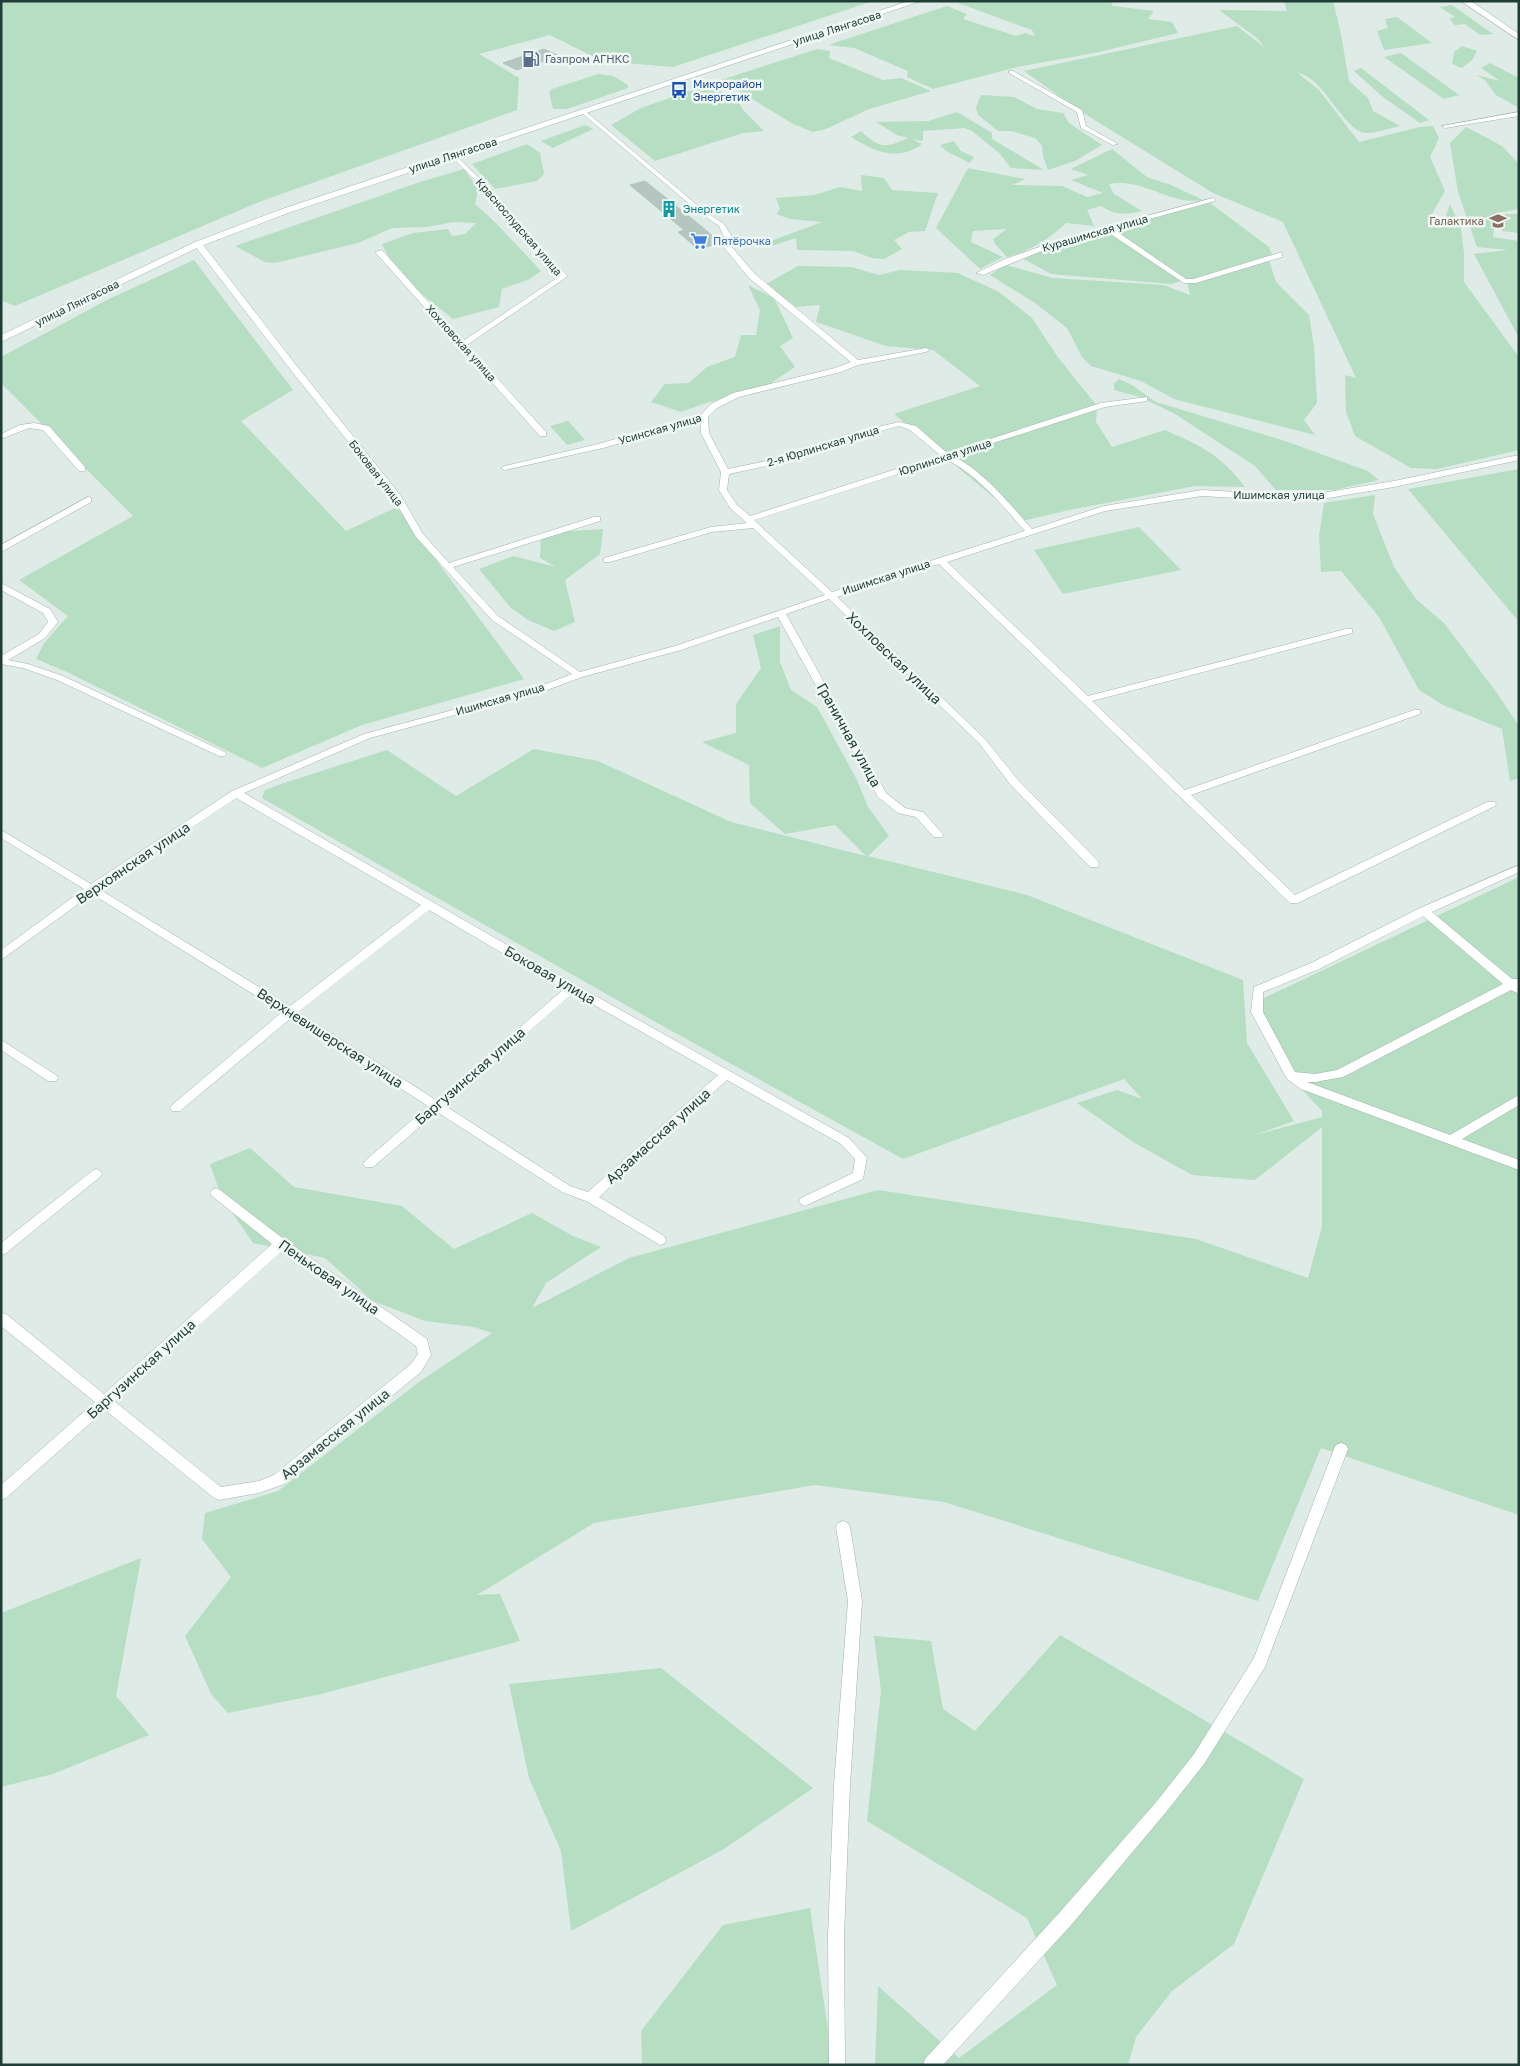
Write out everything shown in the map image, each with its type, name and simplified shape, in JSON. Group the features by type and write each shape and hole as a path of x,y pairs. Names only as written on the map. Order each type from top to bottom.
{"main road":[{"name":"улица Лянгасова","path":"1,340 198,244 285,211 917,1"},
{"path":"1465,1 1519,38"}],"street":[{"path":"1011,72 1080,111 1082,127 1115,144"},
{"path":"584,112 701,211 722,225 728,237 726,245 752,276 856,363"},
{"path":"1445,126 1519,114"},
{"name":"Краснослудская улица","path":"453,155 481,183 519,230 564,276 464,344"},
{"name":"Курашимская улица","path":"980,273 1013,258 1107,228 1213,200"},
{"path":"1107,228 1179,278 1188,281 1279,256"},
{"name":"Боковая улица","path":"198,244 298,374 398,498 419,534 495,618 529,639 579,675"},
{"name":"Хохловская улица","path":"379,252 464,344 543,434"},
{"name":"Усинская улица","path":"505,468 600,446 704,418 714,406 736,395 838,370 856,363 926,350"},
{"name":"Юрлинская улица","path":"607,560 711,530 750,522 1104,405 1144,399"},
{"name":"Хохловская улица","path":"704,418 705,433 725,472 723,490 734,507 781,548 982,741 1014,782 1094,864"},
{"path":"1,438 17,429 35,424 46,428 82,469"},
{"name":"2-я Юрлинская улица","path":"725,472 782,460 851,436 899,424 913,428 946,457"},
{"path":"946,457 958,462 996,494 1029,531"},
{"name":"Ишимская улица","path":"269,778 367,736 544,688 579,675 678,648 940,560 1104,509 1202,493 1322,496 1394,484 1519,457"},
{"path":"1,548 88,500"},
{"path":"448,566 597,518"},
{"path":"940,560 1294,900 1491,804"},
{"path":"1,586 48,611 53,622 42,636 1,660"},
{"name":"Граничная улица","path":"781,614 882,795 902,811 919,814 938,835"},
{"path":"1085,700 1349,631"},
{"path":"1,660 26,666 60,678 222,754"},
{"path":"1184,794 1417,712"},
{"name":"Верхоянская улица","path":"1,956 93,888 236,793 269,778"},
{"name":"Боковая улица","path":"236,793 572,988 845,1141 861,1158 859,1176 805,1201"},
{"name":"Верхневишерская улица","path":"1,833 93,888 290,1012 566,1189 590,1198 660,1240"},
{"path":"1519,868 1424,911 1315,966 1258,990 1257,1012 1291,1076 1305,1086 1519,1165"},
{"path":"176,1108 290,1012 429,904"},
{"path":"1291,1076 1315,1078 1339,1074 1516,985 1424,911"},
{"name":"Баргузинская улица","path":"369,1164 572,988"},
{"path":"1,1044 52,1078"},
{"name":"Арзамасская улица","path":"590,1198 726,1075"},
{"path":"1451,1140 1519,1099"},
{"path":"1,1250 96,1174"},
{"name":"Пеньковая улица","path":"216,1193 281,1244 422,1343 425,1355 416,1368"},
{"name":"Баргузинская улица","path":"1,1494 281,1244"},
{"path":"1,1318 104,1402"},
{"name":"Арзамасская улица","path":"104,1402 219,1494 259,1487 279,1480 416,1368"},
{"path":"931,2065 1066,1918 1162,1806 1199,1759 1260,1662 1341,1449"},
{"path":"837,2065 836,1936 842,1785 855,1601 843,1527"}],"green space":[{"path":"1,1 873,1 673,67 602,61 550,35 479,54 519,78 517,110 259,202 15,306 1,300"},
{"path":"962,1 1110,1 1113,6 1154,11 1148,19 1172,22 1178,33 1099,52 1017,67 933,89 907,77 908,71 854,48 828,45 947,6 967,14 963,19 1016,36 1025,33 1035,36 1032,30 958,3"},
{"path":"1284,1 1333,1 1349,81 1368,98 1373,111 1400,126 1370,133 1358,130 1350,124 1316,84 1298,73 1319,90 1359,142 1420,127 1433,126 1439,138 1430,157 1445,191 1431,216 1443,224 1450,204 1461,228 1464,253 1464,282 1519,357 1519,450 1437,469 1411,468 1355,436 1346,412 1345,375 1356,378 1283,222 1213,193 1080,111 1024,71 1237,26 1265,48 1257,38 1219,10 1287,11"},
{"path":"1452,5 1493,34 1480,35 1465,24 1455,25 1449,19 1455,17 1440,7"},
{"path":"1397,17 1432,43 1384,50 1377,31 1388,28 1385,19"},
{"path":"1462,46 1477,51 1472,60 1462,68 1452,64 1454,52"},
{"path":"817,49 830,51 829,58 883,80 901,78 931,91 869,109 826,129 813,132 793,124 721,80"},
{"path":"1401,53 1459,95 1444,99 1384,57"},
{"path":"1490,63 1519,78 1519,108 1496,95 1485,80 1476,75 1500,81 1481,68"},
{"path":"1361,68 1429,120 1420,123 1383,97 1354,71"},
{"path":"598,74 613,76 628,85 628,88 567,109 553,109 549,92 552,89"},
{"path":"710,84 740,104 743,110 764,131 743,133 655,161 611,125 641,108"},
{"path":"981,95 1014,97 1037,109 1063,113 1069,123 1102,145 1075,161 1048,170 1042,146 1035,138 1011,131 998,131 978,115 976,107"},
{"path":"957,112 992,133 992,139 1044,170 1011,168 999,153 972,131 964,128 923,131 923,141 912,139 922,144 904,153 895,154 877,151 851,137 861,131 878,144 893,144 908,138 897,135 876,122 928,121"},
{"path":"585,125 593,129 553,148 541,141"},
{"path":"1466,127 1502,146 1519,164 1519,209 1496,213 1493,237 1519,241 1519,338 1474,254 1508,250 1477,247 1458,192 1450,143"},
{"path":"954,141 961,151 974,157 970,163 946,151 940,145"},
{"path":"527,144 540,153 544,174 537,181 495,189 472,164"},
{"path":"1112,149 1147,177 1171,185 1203,200 1179,199 1134,184 1109,184 1114,194 1142,211 1120,213 1101,206 1087,210 1094,226 1066,223 1039,244 1007,257 993,239 1007,229 973,231 971,242 1003,257 980,269 936,228 968,168 1025,179 1012,185 1062,186 1087,197 1103,193 1071,180 1088,175 1071,169"},
{"path":"464,169 478,189 475,204 496,223 541,271 530,279 502,289 499,307 453,319 397,274 382,244 413,233 448,229 452,236 465,234 476,223 454,222 426,227 392,228 358,243 275,263 265,262 235,246 417,183"},
{"path":"861,175 884,178 892,190 938,193 925,231 909,232 894,240 902,249 884,259 872,258 853,251 797,250 796,238 769,247 768,242 822,222 790,219 776,214 780,209 776,198 814,195 840,187 862,191"},
{"path":"1210,203 1269,247 1272,255 1239,265 1269,260 1276,282 1309,315 1314,347 1317,403 1304,420 1315,435 1174,399 1141,381 1091,366 1082,357 1067,328 1035,303 990,275 1006,265 1053,278 1163,285 1190,295 1187,281 1189,279 1171,284 1051,274 1022,258 1111,229"},
{"path":"1505,214 1519,214 1519,233 1502,231"},
{"path":"194,260 293,390 241,421 346,531 397,507 524,679 362,725 262,768 67,672 36,659 44,643 68,616 19,580 133,516 1,383 1,357 109,299"},
{"path":"798,266 851,267 879,275 900,270 958,273 999,292 1032,318 1057,356 1097,406 1096,422 1112,447 1165,430 1209,452 1227,466 1245,487 1195,486 1022,521 894,414 980,386 933,350 886,346 816,322 820,305 796,307 766,284"},
{"path":"748,285 774,298 793,338 780,346 795,367 765,387 681,412 651,402 665,384 689,383 707,367 735,357 741,335 756,335 760,310"},
{"path":"1119,379 1132,385 1156,402 1285,441 1368,471 1379,480 1334,490 1276,490 1255,466 1175,414 1140,397 1114,390 1114,384"},
{"path":"568,421 585,440 567,445 550,426"},
{"path":"1519,469 1519,622 1408,489"},
{"path":"1375,495 1373,514 1394,567 1416,599 1444,623 1497,693 1519,726 1519,778 1510,781 1502,729 1443,705 1419,690 1379,617 1341,571 1321,572 1319,536 1324,503"},
{"path":"1139,527 1181,570 1063,594 1034,550"},
{"path":"603,529 600,554 565,580 575,622 554,631 528,620 510,607 479,569 513,556 556,567 540,558 541,533"},
{"path":"780,626 780,662 791,690 817,707 857,780 868,807 889,836 868,856 1027,895 1243,980 1247,1043 1294,1121 1252,1136 1322,1117 1322,1111 1294,1081 1259,1015 1258,1001 1519,877 1519,1515 1321,1448 1258,1601 944,1502 815,1485 594,1523 477,1595 500,1594 520,1641 321,1694 228,1713 211,1694 185,1636 231,1577 202,1539 205,1513 278,1491 419,1382 492,1333 474,1327 425,1321 373,1301 325,1258 253,1243 222,1198 210,1164 250,1148 294,1187 402,1206 454,1249 532,1213 573,1236 601,1247 546,1283 532,1308 629,1258 878,1190 1196,1239 1308,1278 1322,1227 1322,1127 1255,1180 1192,1175 1133,1142 1077,1103 1117,1090 1142,1099 1124,1079 903,1159 652,1020 262,798 265,790 387,750 456,796 534,749 598,761 731,822 866,856 835,825 785,834 750,803 749,765 702,742 736,733 736,704 761,668 753,635"},
{"path":"141,1558 116,1696 149,1735 53,1774 1,1787 1,1613"},
{"path":"1060,1635 1304,1779 1234,1944 1172,1991 1136,2037 1128,2065 875,2065 878,1986 959,2058 1057,1985 1027,1918 867,1821 881,1691 874,1636 931,1641 943,1709 975,1731"},
{"path":"661,1668 813,1788 724,1849 571,1931 561,1851 529,1778 509,1684"},
{"path":"810,1908 832,2057 831,2065 642,2065 641,2031 723,1925"}],"building":[{"name":"Газпром АГНКС","path":"544,49 559,56 517,70 503,63"},
{"name":"Энергетик","path":"645,181 721,243 698,249 678,232 684,230 630,185"}],"place":[{"name":"Газпром АГНКС","path":"531,59"},
{"name":"Микрорайон Энергетик","path":"679,90"},
{"name":"Энергетик","path":"669,209"},
{"name":"Галактика","path":"1498,221"},
{"name":"Пятёрочка","path":"699,241"}]}
